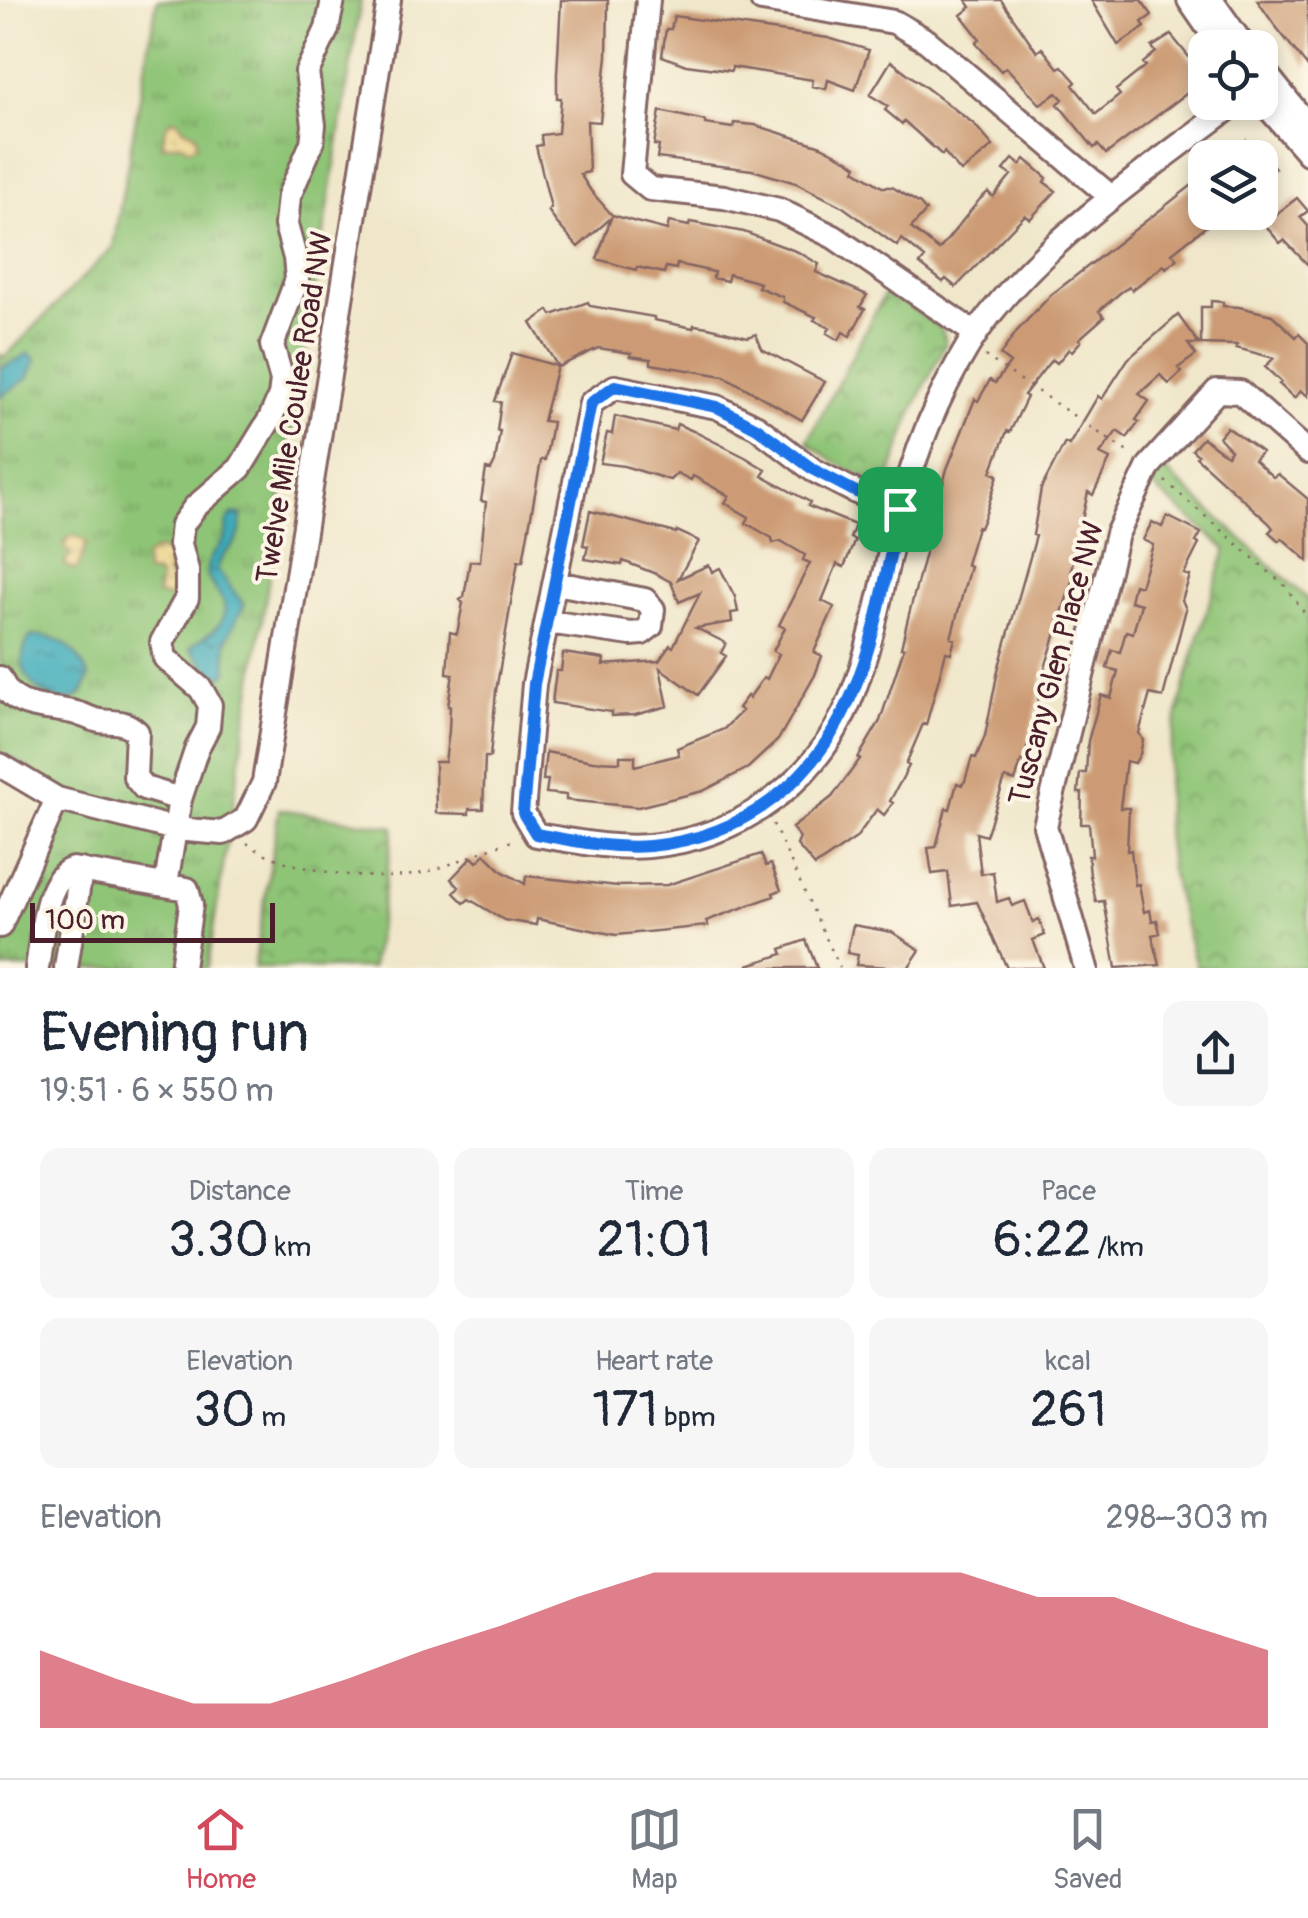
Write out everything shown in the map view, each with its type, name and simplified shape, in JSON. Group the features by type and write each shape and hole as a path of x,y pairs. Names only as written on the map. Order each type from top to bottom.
{"street":[{"path":"166,884 180,800 208,726 210,705 201,689 166,658 162,642 187,598 187,570 180,544 182,525 195,508 240,468 280,396 282,380 272,345 297,279 286,225 289,196 312,144 314,125 308,72 327,29 333,0"},
{"name":"Twelve Mile Coulee Road NW","path":"239,823 264,782 389,0"},
{"path":"648,0 632,174 650,190 724,197 779,210 834,237 972,339"},
{"path":"762,0 894,22 928,41 1111,197"},
{"path":"1189,0 1210,30"},
{"path":"1211,0 1233,30"},
{"path":"1278,97 1308,126"},
{"path":"1278,106 1308,153"},
{"path":"900,509 814,470 757,428 717,407 615,386 591,403 534,684 523,813 536,834 590,844 647,846 704,836 764,808 816,760 854,691 900,509 923,437 946,383 972,339 1018,283 1111,197 1212,120"},
{"name":"Tuscany Glen Place NW","path":"1086,968 1044,826 1118,534 1149,466 1218,392 1240,392 1308,452"},
{"path":"548,622 631,634 652,626 653,609 645,600 556,583"},
{"path":"0,678 13,697 32,708 128,724 137,732 135,777 144,788 180,800"},
{"path":"0,766 58,798 174,829 223,833 239,823"},
{"path":"0,926 58,798"},
{"path":"66,968 81,870"},
{"path":"37,968 51,892 65,872 81,870 187,889 191,897 182,968"}],"path":[{"path":"972,339 1149,466 1285,586 1308,618"},
{"path":"764,808 840,968"},
{"path":"239,823 263,856 312,869 390,877 416,874 536,834"}],"green space":[{"path":"157,0 361,0 207,968 0,968 0,954 70,793 0,752 0,355 6,356 113,247"},
{"path":"886,291 941,328 946,343 913,410 891,474 871,480 838,464 807,442"},
{"path":"1163,468 1308,599 1308,968 1197,968 1170,862 1166,791 1176,720 1226,549 1150,484"},
{"path":"279,809 394,827 372,968 254,968"}],"sand":[{"path":"171,120 178,120 183,128 196,134 197,145 188,149 180,143 162,146"},
{"path":"74,535 87,542 74,570 64,564 71,554 64,542"},
{"path":"156,550 172,556 173,564 167,573 174,587 170,598 157,595 160,579 157,574 146,573 145,558"}],"water":[{"path":"29,353 36,360 28,378 0,397 0,369"},
{"path":"241,514 239,535 217,569 244,605 226,640 227,671 222,676 212,672 190,649 217,627 224,614 223,601 209,580 207,565 225,537 226,523 232,515"},
{"path":"31,636 52,638 74,652 89,677 83,692 74,699 62,700 38,689 23,666"}],"building":[{"path":"561,0 608,0 600,122 587,121 589,172 580,174 591,191 612,215 667,230 669,222 689,226 690,222 744,232 798,252 819,264 816,272 867,295 860,307 865,309 850,336 843,332 839,340 827,333 830,328 814,320 816,317 758,287 760,283 729,274 727,281 713,278 714,272 677,264 676,269 666,267 664,273 597,259 611,218 578,247 555,221 548,210 551,208 536,146 542,145 541,135 558,133"},
{"path":"966,0 1001,0 1037,52 1042,48 1058,68 1062,66 1096,114 1120,95 1116,90 1146,66 1143,63 1156,52 1152,47 1171,35 1188,56 1188,92 1106,154 1098,145 1094,148 1058,104 1063,99 1057,93 1040,104 1006,67 1001,71 987,56 976,43 980,39 961,15 971,7"},
{"path":"1091,0 1141,0 1152,15 1142,22 1145,27 1118,45"},
{"path":"1257,0 1308,0 1308,67 1273,23"},
{"path":"674,16 828,38 869,50 855,90 828,80 826,89 812,86 813,80 732,67 731,71 686,65 662,56 666,29 671,29"},
{"path":"891,61 974,124 993,146 961,172 944,152 942,155 904,121 902,124 885,110 888,106 870,95"},
{"path":"660,111 705,124 733,128 734,123 755,125 821,146 850,161 857,166 855,170 882,187 892,187 920,204 926,211 911,228 939,250 980,199 988,192 993,197 1011,175 1004,170 1013,159 1020,165 1025,159 1056,191 1030,219 1025,215 956,287 920,264 925,258 902,239 897,246 843,207 796,183 752,170 657,158 659,146 654,145"},
{"path":"1188,188 1188,230 1201,230 1172,253 1177,259 1166,268 1164,265 1132,290 1129,287 1121,292 1099,311 1104,317 1079,339 1072,351 1069,349 1057,363 1052,359 1024,395 1027,397 1010,432 1007,431 991,472 998,475 966,564 970,566 951,638 955,639 951,653 946,652 926,725 923,724 906,764 909,766 890,801 893,803 884,815 877,809 856,838 815,866 797,845 800,838 792,828 832,797 860,759 880,721 904,648 908,618 947,469 975,399 978,401 990,380 995,383 1010,363 1000,355 1051,295"},
{"path":"1297,198 1308,211 1300,217 1308,226 1308,265 1269,230 1278,230 1278,213"},
{"path":"1211,301 1272,315 1296,337 1299,334 1308,343 1308,396 1301,391 1294,398 1279,384 1265,367 1274,358 1236,348 1237,345 1201,344 1201,307 1211,307"},
{"path":"588,302 590,306 693,328 708,327 748,337 756,334 762,349 825,382 802,420 724,376 651,364 651,359 630,356 631,353 598,348 558,367 531,323 549,310 552,315"},
{"path":"1178,315 1199,344 1188,344 1196,355 1178,368 1182,372 1169,384 1160,375 1139,394 1149,401 1136,420 1139,422 1127,438 1117,431 1100,454 1110,459 1093,495 1088,492 1071,570 1075,571 1046,665 1024,761 1015,781 1005,778 986,836 976,833 981,874 993,872 997,902 1009,898 1012,906 1025,901 1033,922 1039,919 1045,935 1033,940 1044,968 1007,968 977,902 952,906 948,872 932,874 928,848 936,847 957,783 962,785 965,781 972,757 976,758 985,736 998,670 1036,536 1033,535 1041,489 1065,443 1069,445 1098,396 1102,399 1128,359"},
{"path":"512,353 557,366 543,421 552,422 545,460 541,460 523,561 518,561 496,691 490,757 485,757 483,809 469,809 469,814 436,813 435,762 445,762 449,731 453,674 447,673 450,632 457,634 463,603 460,600 464,597 470,561 480,561 486,502 481,501 486,469 491,470 495,462 500,431 501,402 495,401"},
{"path":"615,416 675,430 677,424 693,431 766,470 762,476 810,502 808,506 855,525 850,538 855,540 844,567 837,564 822,601 834,607 814,652 822,656 778,740 748,768 703,791 638,807 566,800 566,795 546,793 546,752 593,761 620,762 620,756 635,756 635,766 679,755 677,748 724,729 742,711 738,708 747,696 764,677 767,679 779,654 773,651 785,628 779,625 810,563 803,560 805,555 781,541 773,543 772,538 746,523 749,517 725,503 729,496 693,476 691,480 677,473 670,480 600,463"},
{"path":"1227,427 1262,452 1254,460 1273,477 1278,474 1308,499 1308,561 1269,532 1273,528 1269,523 1196,457 1192,450 1203,438 1227,455 1231,450 1219,437"},
{"path":"590,511 677,531 699,541 678,579 709,565 712,572 720,568 738,612 731,613 732,622 696,628 726,643 721,653 726,656 698,695 660,668 668,706 635,715 611,716 611,712 552,703 563,653 604,659 603,665 659,661 670,645 673,647 700,593 679,602 671,582 656,574 623,561 622,565 585,559 588,546 583,545"},
{"path":"1167,516 1201,533 1184,574 1190,576 1182,600 1186,609 1163,697 1150,694 1139,733 1143,740 1140,754 1135,763 1126,761 1120,808 1129,808 1127,851 1131,850 1135,885 1139,884 1144,912 1150,910 1152,921 1157,920 1160,933 1152,935 1160,965 1116,968 1104,901 1096,902 1090,875 1089,824 1081,824 1080,773 1086,773 1088,741 1101,695 1111,698 1118,671 1107,668 1112,650 1120,652 1126,631 1133,633 1141,604 1130,601 1134,584 1140,586 1153,545 1143,540 1152,522 1162,527"},
{"path":"485,854 502,871 525,884 526,876 618,886 667,885 761,854 766,866 771,864 781,890 706,921 708,926 616,935 537,919 536,925 504,920 469,899 464,903 454,893 459,887 451,879 472,857 477,862"},
{"path":"853,925 892,932 920,950 908,968 856,965 858,955 847,953"},
{"path":"806,940 817,968 748,968 783,954 781,949"}],"route":[{"path":"615,386 717,407 757,428 814,470 900,509 854,691 816,760 786,790 730,827 690,840 647,846 590,844 536,834 523,813 534,684 591,403 615,386"}]}
